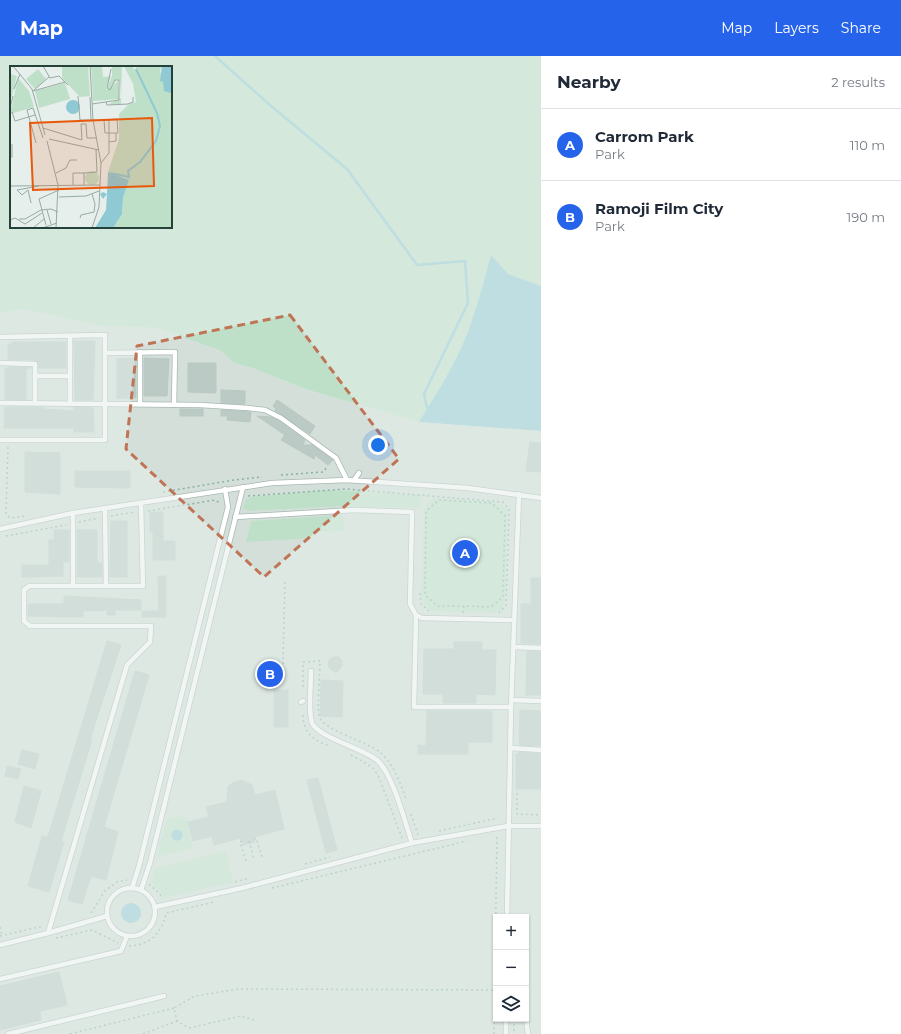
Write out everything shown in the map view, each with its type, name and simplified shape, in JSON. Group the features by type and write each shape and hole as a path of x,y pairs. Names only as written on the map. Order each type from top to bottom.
{"lane":[{"path":"0,337 105,335 106,404 105,440 0,440"},
{"path":"70,336 70,403"},
{"path":"140,352 140,404"},
{"path":"105,353 174,352 174,405"},
{"path":"0,363 35,364 35,403"},
{"path":"35,376 70,376"},
{"path":"0,403 140,404 265,410 281,418 336,458 347,480"},
{"path":"354,480 359,473"},
{"path":"0,529 73,513 272,483 354,480 518,494 541,498"},
{"path":"141,890 150,863 243,487"},
{"path":"132,888 139,866 228,507 225,489"},
{"path":"507,914 510,707 518,494"},
{"path":"48,933 127,665 150,642 152,633 151,626 30,626 24,621 24,590 29,586 143,586 141,503"},
{"path":"105,508 106,586"},
{"path":"235,517 355,510 412,512 410,604 416,615 414,707 510,707"},
{"path":"73,513 73,585"},
{"path":"416,615 422,618 513,620"},
{"path":"513,647 541,648"},
{"path":"311,671 312,723 319,732 361,750 378,762 387,773 412,843"},
{"path":"511,700 541,701"},
{"path":"510,748 541,750"},
{"path":"155,907 242,888 412,843 508,826 541,826"},
{"path":"132,888 141,890 150,897 155,907 155,915 149,929 135,936 128,936 114,929 107,916 109,903 112,897 122,890 132,888"},
{"path":"2,944 48,933 107,916"},
{"path":"0,979 121,951 128,936"},
{"path":"8,1034 164,996"},
{"path":"506,1022 506,1034"},
{"path":"526,1022 528,1034"}],"path":[{"path":"8,446 6,514 10,518 33,514"},
{"path":"278,476 323,472 327,467"},
{"path":"161,492 234,480 264,477"},
{"path":"6,536 73,523 215,500 219,501 221,505"},
{"path":"439,500 492,503 505,516 503,598 491,607 464,606 437,606 425,595 426,511 439,500"},
{"path":"283,664 285,579"},
{"path":"463,619 464,606"},
{"path":"517,793 517,814 541,815"},
{"path":"490,835 498,833 495,986"},
{"path":"255,838 262,857"},
{"path":"241,841 246,861"},
{"path":"249,841 254,859"},
{"path":"266,889 467,841"},
{"path":"87,915 94,910 105,891 110,887 131,878"},
{"path":"54,939 92,930 97,931 111,941 123,945 139,946 152,939 164,923 166,913 220,900"},
{"path":"1,936 51,924"},
{"path":"0,927 2,944"},
{"path":"70,1034 174,1008 194,996 239,989 493,990"},
{"path":"174,1008 177,1021 188,1028 242,1016 254,1020"},
{"path":"143,1034 177,1021"},
{"path":"494,1022 494,1034"},
{"path":"514,1022 514,1034"}],"highlighted area":[{"path":"290,315 399,459 264,577 126,449 137,346"}],"shaded area":[{"path":"23,309 103,326 158,328 221,351 234,363 255,369 308,390 419,422 541,431 541,1034 0,1034 0,313"}],"green space":[{"path":"0,56 541,56 541,286 507,274 491,255 471,324 462,346 445,379 419,422 308,390 255,369 234,363 221,351 158,328 103,326 23,309 0,313"},
{"path":"327,490 421,495 420,508 345,506 251,511 243,509 246,499 252,497"},
{"path":"433,498 497,502 507,510 505,600 501,609 497,612 432,611 424,605 422,597 424,510 426,504"},
{"path":"341,515 344,518 344,531 314,532 313,538 246,542 251,521"},
{"path":"183,816 187,819 193,848 157,857 166,820"},
{"path":"226,851 233,882 164,898 159,890 151,883 155,868"}],"water":[{"path":"491,255 508,274 541,286 541,431 419,422 445,379 462,346 471,324"},
{"path":"175,830 179,830 181,831 181,839 175,840 172,837 172,833"},
{"path":"131,903 138,906 141,913 138,920 131,923 124,920 121,913 124,906"}],"building":[{"path":"74,341 95,341 93,400 75,400"},
{"path":"12,342 66,342 66,368 39,368 38,363 35,360 8,359 8,344 12,344"},
{"path":"136,358 136,398 117,398 117,359"},
{"path":"144,358 169,359 167,396 144,396"},
{"path":"188,363 216,363 216,393 188,392"},
{"path":"8,367 31,368 26,368 26,400 5,399 5,369 8,369"},
{"path":"221,390 245,391 245,404 221,403"},
{"path":"277,400 315,426 310,434 275,411 276,409 273,406"},
{"path":"5,407 43,407 43,409 74,411 74,407 93,408 94,432 74,432 74,428 4,428"},
{"path":"180,409 203,409 203,416 180,416"},
{"path":"221,410 251,412 250,422 227,420 228,416 221,416"},
{"path":"257,416 271,417 279,421 305,440 303,445 312,445 333,460 328,465 315,455 314,459 281,440 285,435"},
{"path":"530,442 541,443 541,472 526,471"},
{"path":"25,452 60,453 60,494 25,492"},
{"path":"75,471 130,471 130,488 75,487"},
{"path":"150,512 163,512 163,541 175,541 175,560 153,560 153,532 150,532"},
{"path":"111,521 127,521 127,577 110,577"},
{"path":"54,530 69,530 69,562 63,562 63,576 22,577 22,565 49,565 49,540 54,540"},
{"path":"77,530 97,530 97,563 102,563 102,577 77,577"},
{"path":"158,576 166,576 166,617 142,617 142,611 159,611"},
{"path":"531,578 541,578 541,644 521,643 521,604 531,604"},
{"path":"64,596 141,600 141,610 115,610 115,615 107,615 107,610 83,611 83,617 28,616 28,604 64,604"},
{"path":"107,641 121,645 90,739 92,740 61,841 64,842 49,892 28,886 42,836 48,837"},
{"path":"454,642 482,642 482,650 496,650 495,695 476,694 476,703 443,703 443,694 423,694 424,649 454,649"},
{"path":"527,651 541,652 541,695 526,695"},
{"path":"339,657 342,661 342,666 336,673 329,668 328,663 330,659"},
{"path":"135,671 149,675 104,827 118,832 106,880 91,876 82,904 68,900"},
{"path":"321,680 343,681 342,717 320,716"},
{"path":"274,690 288,690 288,727 274,727"},
{"path":"520,710 541,711 541,746 519,745"},
{"path":"427,711 492,711 492,742 468,742 468,754 418,754 418,745 426,746"},
{"path":"22,750 39,754 35,769 18,764"},
{"path":"519,752 541,754 541,789 516,789 516,754 519,754"},
{"path":"7,766 21,769 18,779 5,776"},
{"path":"318,778 337,850 326,853 307,780"},
{"path":"242,780 252,785 255,795 275,790 284,829 253,837 255,842 243,845 241,838 214,845 212,836 193,841 188,822 209,817 206,807 227,802 228,787 232,783"},
{"path":"24,786 41,791 31,828 15,822"},
{"path":"59,972 67,1005 40,1011 41,1020 0,1030 0,986"}],"waterway":[{"path":"215,56 271,106 347,169 417,265 465,261 468,303 424,394 427,408 431,409"}],"place":[{"name":"Carrom Park","path":"465,553"},
{"name":"Ramoji Film City","path":"270,674"}]}
